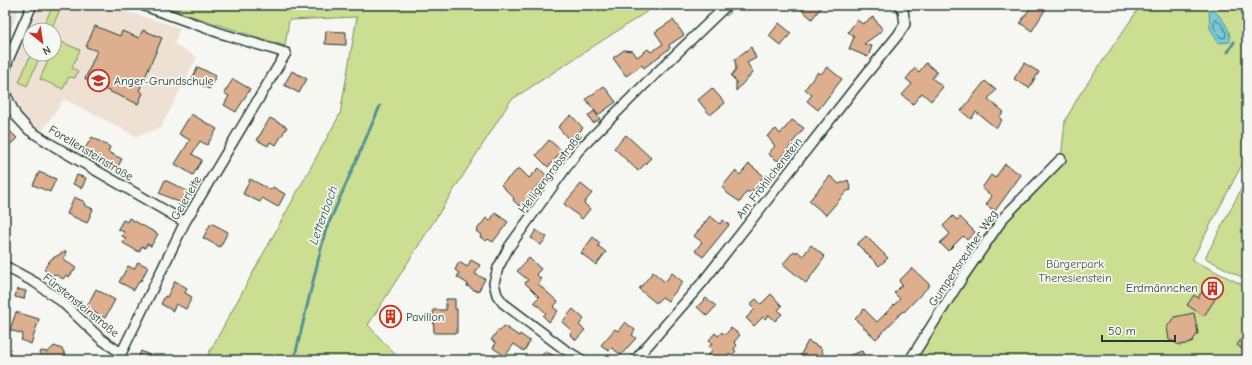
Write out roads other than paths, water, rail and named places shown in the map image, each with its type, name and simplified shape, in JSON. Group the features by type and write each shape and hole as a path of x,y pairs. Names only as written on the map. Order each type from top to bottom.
{"street":[{"path":"5,72 8,60 32,5"},
{"name":"Geierleite","path":"119,356 185,222 286,52 232,36 142,5"},
{"name":"Heiligengrabstraße","path":"582,360 564,349 503,303 497,294 494,283 498,268 509,247 578,151 726,5"},
{"name":"Am Fröhlichenstein","path":"635,360 702,283 898,35 904,24 903,10 899,5"},
{"name":"Forellensteinstraße","path":"5,86 6,95 16,116 29,130 185,222"},
{"name":"Gumpertsreuther Weg","path":"910,360 962,278 1004,217 1061,159"},
{"name":"Fürstensteinstraße","path":"5,266 36,283 61,301 119,356"}],"water":[{"path":"1213,9 1223,20 1229,32 1230,42 1218,43 1210,28 1209,12"}],"waterway":[{"path":"1228,52 1234,42"},
{"name":"Lettenbach","path":"294,360 325,232 380,106"}],"place":[{"name":"Anger-Grundschule","path":"98,81"},
{"name":"Erdmännchen","path":"1213,288"},
{"name":"Pavillon","path":"390,317"}],"park label":[{"name":"Bürgerpark Theresienstein","path":"1075,271"}]}
